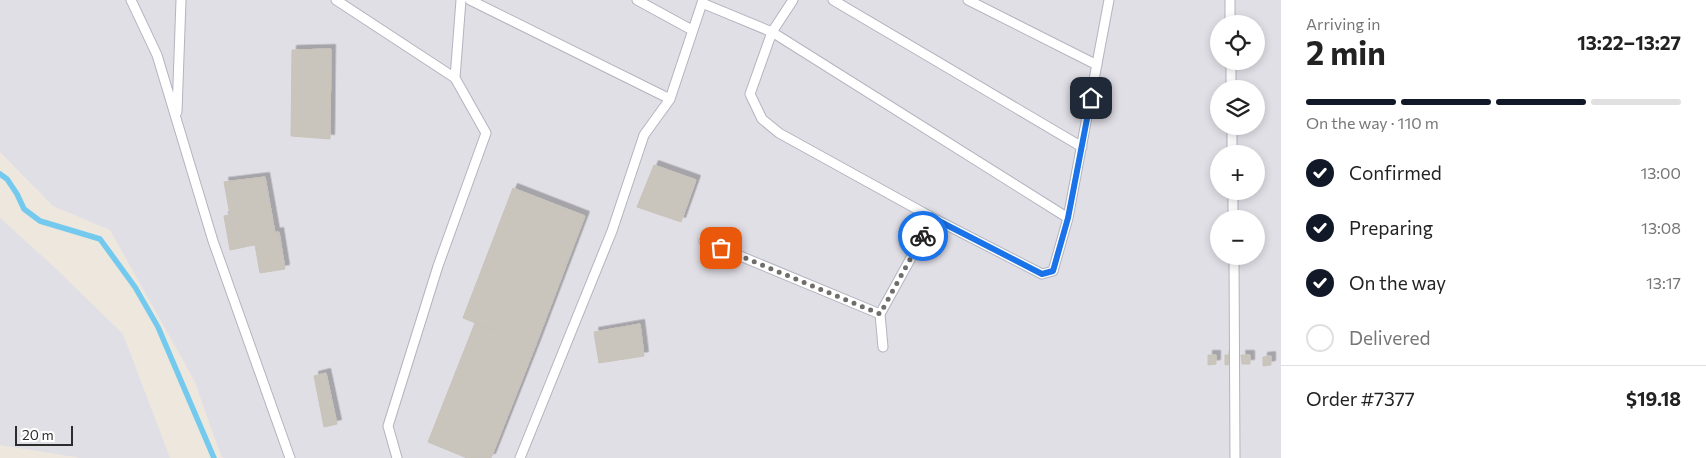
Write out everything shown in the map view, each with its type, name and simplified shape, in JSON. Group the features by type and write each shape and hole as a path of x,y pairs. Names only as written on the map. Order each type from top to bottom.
{"lane":[{"path":"131,0 157,55 213,241 290,458"},
{"path":"177,121 181,0"},
{"path":"336,0 455,78 486,133 438,266 388,426 397,458"},
{"path":"455,78 461,0"},
{"path":"470,0 670,99"},
{"path":"637,0 692,30"},
{"path":"792,0 772,32 750,94 762,120 779,133 933,218 1042,274 1053,271 1068,218 1109,0"},
{"path":"834,0 1082,147"},
{"path":"968,0 1097,65"},
{"path":"1230,0 1230,15"},
{"path":"520,458 612,231 644,136 670,99 703,1 772,32 1068,218"},
{"path":"883,346 880,314 933,218"},
{"path":"704,241 880,314"},
{"path":"1234,265 1235,458"}],"shaded area":[{"path":"0,0 1281,0 1281,458 223,458 194,380 110,230 53,206 0,152"},
{"path":"0,218 123,334 170,458 81,458 0,445"}],"building":[{"path":"331,49 330,139 291,136 292,50"},
{"path":"654,165 696,180 681,222 637,207"},
{"path":"265,177 275,233 257,236 259,244 230,250 224,216 230,215 224,182"},
{"path":"513,188 585,216 535,347 463,318"},
{"path":"279,232 285,269 260,273 255,245 259,244 257,236"},
{"path":"475,323 535,347 491,458 467,458 428,442"},
{"path":"640,324 644,356 599,363 594,332"},
{"path":"1208,355 1216,355 1216,364 1208,365"},
{"path":"1225,355 1233,355 1233,364 1225,365"},
{"path":"1241,355 1250,355 1250,364 1242,364"},
{"path":"1271,356 1271,365 1263,366 1263,357"},
{"path":"326,373 337,424 324,427 314,376"}],"waterway":[{"path":"0,174 7,179 24,209 40,221 100,239 135,287 158,327 214,458"}],"way so far":[{"path":"721,248 880,314 923,236"}],"route":[{"path":"923,236 933,218 1042,274 1053,271 1068,218 1091,98"}]}
